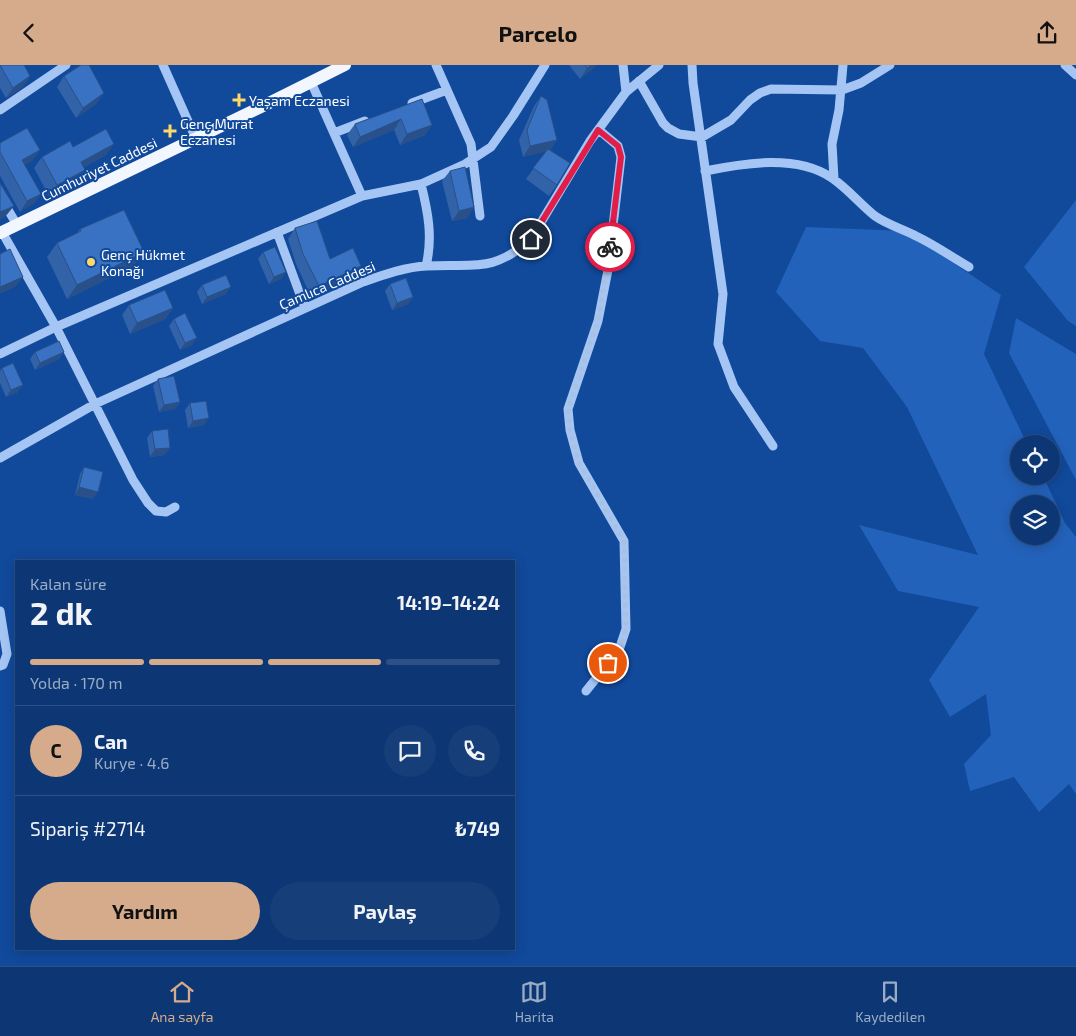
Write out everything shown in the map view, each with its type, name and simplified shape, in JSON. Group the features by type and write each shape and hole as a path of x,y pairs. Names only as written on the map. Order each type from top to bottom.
{"main road":[{"name":"Cumhuriyet Caddesi","path":"1,232 196,139 344,65"}],"street":[{"path":"0,110 66,65"},
{"path":"163,65 196,139"},
{"path":"436,65 471,144 480,216"},
{"path":"0,354 56,327 362,196 420,184 473,159 490,147 513,116 545,65"},
{"path":"622,65 626,92"},
{"name":"Çamlıca Caddesi","path":"0,458 95,403 363,282 405,269 426,266 471,267 488,265 520,250 531,239 598,130 626,92 659,65"},
{"path":"692,65 723,294 718,344 734,387 772,446"},
{"path":"834,179 832,144 842,90 843,65"},
{"path":"639,81 663,123 668,128 685,136 702,137 731,120 750,100 760,93 772,89 842,90 861,83 890,65"},
{"path":"1065,65 1076,75"},
{"path":"311,82 362,196"},
{"path":"404,106 447,89"},
{"path":"334,133 377,116"},
{"path":"586,691 619,650 626,629 624,541 579,463 570,431 568,409 598,321 608,270 621,157 618,146 598,130"},
{"path":"705,171 744,163 775,163 807,167 821,172 834,179 876,216 916,236 969,267"},
{"path":"420,184 430,224 430,245 426,266"},
{"path":"0,196 17,225"},
{"path":"1,232 56,327 133,480 148,503 156,511 166,512 175,507"},
{"path":"277,232 305,308"},
{"path":"0,611 7,654 3,665 0,666"}],"shaded area":[{"path":"1076,200 1076,326 1068,321 1024,267"},
{"path":"806,227 906,231 1001,295 984,354 1023,435 1010,435 1010,485 1047,485 1052,495 1010,495 1010,545 1060,545 1060,512 1065,523 1076,537 1076,794 1069,784 1039,812 1014,777 970,791 964,764 991,735 986,694 950,717 929,680 979,607 898,591 859,525 978,555 907,407 863,348 820,341 776,292"},
{"path":"1016,318 1076,354 1076,480 1060,450 1060,435 1052,435 1009,353"}],"building":[{"path":"0,65 24,65 30,76 13,88"},
{"path":"81,65 89,65 104,93 83,108 64,76"},
{"path":"541,96 547,100 557,140 530,146 527,130"},
{"path":"422,99 432,125 407,134 401,119 360,137 355,124"},
{"path":"27,128 40,150 22,160 41,194 27,201 0,152 0,143"},
{"path":"106,129 114,144 81,162 85,170 57,185 42,157 70,141 73,147"},
{"path":"548,149 570,163 557,185 533,168"},
{"path":"465,167 474,207 459,211 450,171"},
{"path":"0,183 14,206 0,212"},
{"name":"Genç Hükmet Konağı","path":"124,210 144,252 77,285 57,243 81,231 80,229"},
{"path":"317,221 330,259 353,248 361,266 319,286 303,254 295,228"},
{"path":"275,247 286,272 274,277 263,252"},
{"path":"10,249 23,277 0,287 0,254"},
{"path":"226,275 231,287 207,297 202,285"},
{"path":"406,278 413,297 397,303 390,284"},
{"path":"165,290 173,308 137,323 129,305"},
{"path":"185,313 197,338 185,343 174,319"},
{"path":"59,341 64,352 40,363 35,352"},
{"path":"13,363 23,385 11,390 2,368"},
{"path":"174,376 180,402 164,405 158,379"},
{"path":"206,401 209,418 193,421 190,403"},
{"path":"168,429 170,448 155,449 152,431"},
{"path":"84,467 103,472 98,492 79,487"}],"way so far":[{"path":"608,663 619,650 626,629 624,541 579,463 570,431 568,409 598,321 608,270 610,247"}],"place":[{"name":"Yaşam Eczanesi","path":"239,100"},
{"name":"Genç Murat Eczanesi","path":"170,131"},
{"name":"Genç Hükmet Konağı","path":"91,262"}],"route":[{"path":"531,239 598,130 618,146 621,157 610,247"}]}
